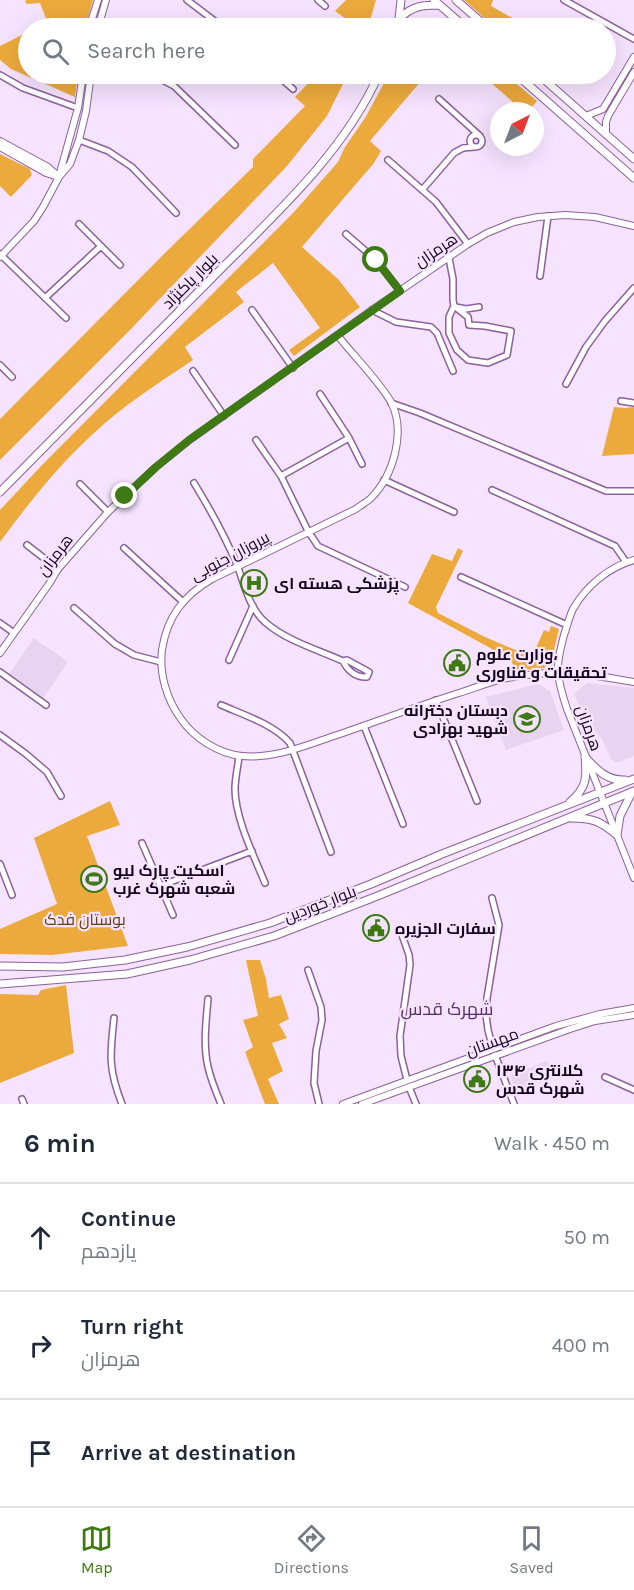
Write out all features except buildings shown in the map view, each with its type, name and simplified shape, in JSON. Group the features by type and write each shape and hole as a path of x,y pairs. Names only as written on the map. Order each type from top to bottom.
{"main road":[{"path":"399,18 401,0"},
{"path":"456,0 477,18"},
{"path":"400,18 408,9 436,2 454,18"},
{"name":"بلوار پاکنژاد","path":"0,492 292,197 348,129 374,84"},
{"path":"527,84 634,178"},
{"path":"549,84 634,159"},
{"path":"585,756 609,778 634,779"},
{"path":"564,807 583,788 586,771 585,756"},
{"name":"بلوار خوردین","path":"0,966 63,967 125,960 187,947 270,923 634,779"},
{"path":"568,818 597,820 617,835 620,816 633,791"},
{"name":"بلوار خوردین","path":"0,984 127,974 190,960 274,936 633,791"}],"street":[{"path":"92,18 98,0"},
{"path":"101,18 106,0"},
{"path":"187,0 211,18"},
{"path":"318,0 325,6"},
{"path":"564,0 596,18"},
{"path":"616,29 634,39"},
{"path":"606,134 608,116 632,69 634,57"},
{"path":"586,116 603,109 632,69"},
{"path":"0,75 23,88 86,111"},
{"path":"66,318 1,255 34,220 59,177 78,108 81,84"},
{"path":"59,177 70,164 79,140 90,84"},
{"path":"169,84 235,145"},
{"path":"287,84 293,89"},
{"path":"422,190 454,153 463,148 478,147 482,144 480,136 439,99"},
{"path":"71,136 108,151 132,167 176,213"},
{"path":"0,141 48,167 59,177"},
{"path":"0,147 46,173 59,177"},
{"path":"388,160 436,202 468,244"},
{"path":"540,276 549,216"},
{"name":"هرمزان","path":"0,653 50,584 58,568 108,512 156,467 189,440 468,244 487,232 514,222 549,216 595,217 634,226"},
{"path":"78,224 120,265"},
{"path":"345,234 376,260 400,291"},
{"path":"45,298 101,246"},
{"path":"448,258 453,279 454,306 449,317 449,333 457,350 468,360 488,363 507,356 511,331 469,325 468,317 454,306"},
{"path":"566,384 586,347 634,288"},
{"path":"454,306 466,309 479,307"},
{"path":"252,310 293,368"},
{"path":"372,310 396,322 431,327 437,333 453,371"},
{"name":"پیروزان جنوبی","path":"338,336 391,403 397,427 397,447 392,464 371,498 356,509 199,586 174,612 167,631 161,662 168,696 184,724 202,740 220,750 239,756 261,757 292,750 507,678 558,673 634,682"},
{"path":"0,364 12,377"},
{"path":"193,371 224,416"},
{"path":"320,394 349,438 362,464"},
{"path":"621,401 634,403"},
{"path":"391,403 420,412 606,491 634,491"},
{"path":"281,476 349,438"},
{"path":"256,440 281,476 314,543 322,549 405,587"},
{"path":"384,480 454,512"},
{"path":"194,483 211,510 253,606 263,621 278,633 343,661 347,660 363,667 369,672 368,677 346,669 343,661"},
{"path":"80,484 108,512"},
{"path":"492,490 615,546 626,562"},
{"path":"27,545 58,568"},
{"path":"124,548 183,602"},
{"name":"هرمزان","path":"634,560 606,574 585,592 574,607 567,625 558,673 561,690 585,756 634,878"},
{"path":"462,577 567,625"},
{"path":"229,660 253,606"},
{"path":"74,608 114,644 134,655 161,662"},
{"path":"0,623 14,633"},
{"path":"0,672 46,705"},
{"path":"436,700 477,801"},
{"path":"221,705 266,725 290,743 331,852"},
{"path":"364,726 403,824"},
{"path":"0,735 46,772 61,796"},
{"path":"239,756 235,789 239,814 265,883"},
{"path":"142,843 173,915"},
{"path":"160,886 252,851"},
{"path":"0,864 12,896"},
{"path":"492,898 499,925 486,1015 494,1052 514,1104"},
{"path":"402,935 410,965 400,1036 401,1056 416,1104"},
{"path":"308,970 321,1007 322,1020 316,1051 314,1083 319,1104"},
{"path":"208,999 206,1053 211,1078 221,1104"},
{"path":"552,1031 600,1014 634,1008"},
{"name":"مهستان","path":"362,1104 408,1084 552,1031 634,1015"},
{"path":"114,1018 110,1055 111,1070 122,1104"},
{"path":"605,1077 634,1090"},
{"path":"343,1104 408,1084"}],"shaded area":[{"path":"34,638 68,662 43,698 9,674"},
{"path":"587,683 634,688 634,756 616,763 611,759 591,721 587,723 574,694"},
{"name":"دبستان دخترانه شهید بهزادی","path":"538,684 550,691 564,730 506,750 486,697"},
{"path":"547,1061 553,1077 516,1091 511,1076"}],"green space":[{"path":"26,0 93,0 88,18 46,18 40,3 27,4"},
{"path":"346,0 376,0 371,18 345,18 335,11"},
{"path":"464,0 493,0 491,6 512,18 485,18"},
{"path":"18,37 18,72 0,60 0,46"},
{"path":"45,84 77,84 75,97"},
{"path":"307,84 343,84 327,116 287,166 130,330 0,460 0,419 253,167 253,159 305,106 295,97"},
{"path":"384,84 418,84 370,141 381,151 374,163 302,247 338,279 360,307 294,356 289,350 320,328 273,263 236,292 244,302 185,347 193,360 128,405 93,434 44,486 0,542 0,510 294,212 338,162 345,147 365,118"},
{"path":"492,84 517,84 537,101 513,102"},
{"path":"0,154 30,169 32,175 11,197 0,186"},
{"path":"614,407 634,407 634,454 602,456"},
{"path":"458,548 463,551 436,607 438,613 485,637 532,657 544,630 549,632 551,626 559,629 551,662 544,668 516,671 509,656 496,659 492,649 408,603 432,554 452,561"},
{"name":"بوستان فدک","path":"110,801 120,825 87,836 128,946 52,955 0,954 0,929 57,904 34,838"},
{"path":"246,960 260,960 269,998 281,995 289,1019 279,1024 287,1038 272,1043 283,1071 268,1079 279,1104 265,1104 245,1052 253,1047 243,1020 258,1016"},
{"path":"66,985 74,1053 0,1083 0,994 38,995 41,990"}],"place":[{"name":"پزشکی هسته ای","path":"254,583"},
{"name":"وزارت علوم، تحقیقات و فناوری","path":"457,663"},
{"name":"دبستان دخترانه شهید بهزادی","path":"527,719"},
{"name":"اسکیت پارک لیو شعبه شهرک غرب","path":"94,879"},
{"name":"سفارت الجزیره","path":"376,928"},
{"name":"کلانتری ۱۳۴ شهرک قدس","path":"477,1079"}],"district":[{"name":"شهرک قدس","path":"447,1009"}],"route":[{"path":"125,496 189,440 400,291 376,260"}]}
